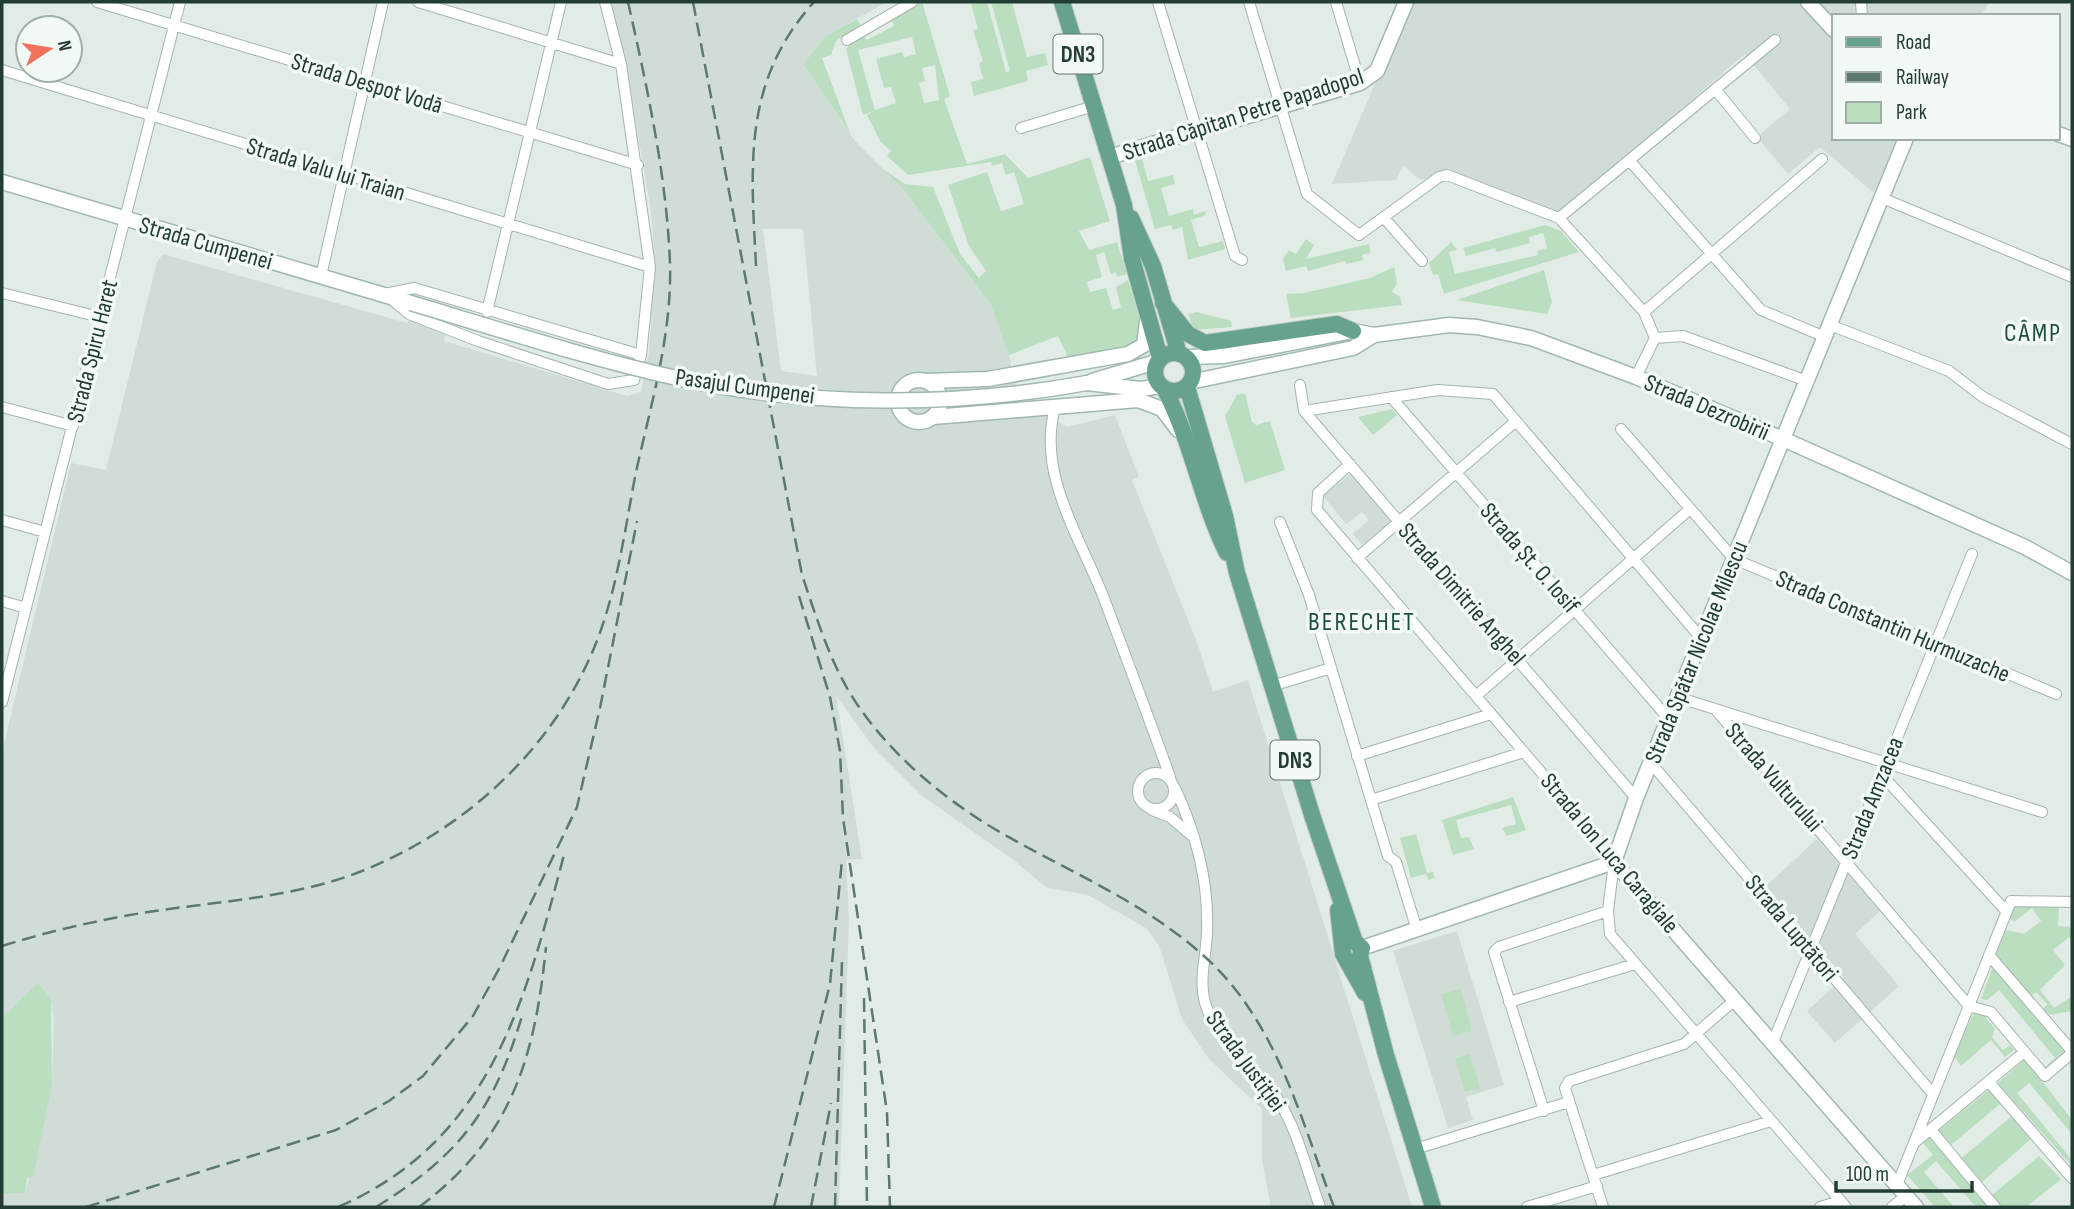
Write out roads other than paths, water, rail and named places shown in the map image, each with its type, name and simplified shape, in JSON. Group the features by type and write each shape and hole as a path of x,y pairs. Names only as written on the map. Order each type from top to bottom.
{"main road":[{"name":"DN3","path":"1062,2 1124,205 1132,259 1158,360 1154,375 1192,452 1212,523 1237,573"},
{"name":"Strada Căpitan Petre Papadopol","path":"1109,157 1360,83 1377,71 1406,2"},
{"path":"1808,2 1832,28"},
{"name":"Strada Spătar Nicolae Milescu","path":"1614,862 1650,762 1905,140"},
{"name":"Strada Cumpenei","path":"2,182 411,303"},
{"name":"DN3","path":"1124,205 1148,253 1182,355 1193,369 1189,384 1225,516 1237,573 1356,950 1433,1207"},
{"name":"Pasajul Cumpenei","path":"411,303 634,367 723,386 798,396 968,398 1087,383"},
{"path":"1163,303 1188,334 1205,343 1337,324 1353,331"},
{"path":"1146,309 1147,336 1142,348 1101,360 988,379 908,383 902,388 898,401 901,412 909,420 921,422 933,417 1130,400 1151,402 1168,416 1192,452"},
{"name":"Strada Dezrobirii","path":"1182,355 1224,355 1353,331 1374,335 1449,325 1503,331 1555,345 1636,377 2025,547 2072,564"},
{"name":"Strada Dezrobirii","path":"1189,384 1353,348 1374,335"},
{"path":"1087,383 1136,366 1182,355"},
{"path":"1101,360 1136,366"},
{"path":"926,381 935,388 940,399 933,417"},
{"path":"1087,383 1162,388 1176,392 1189,384"},
{"path":"1077,405 1091,396 1122,387"},
{"name":"Strada Dezrobirii","path":"2025,547 2072,573"},
{"name":"DN3","path":"1318,834 1338,906 1356,950 1365,993 1386,1055"},
{"path":"1356,950 1614,862"},
{"name":"Strada Ion Luca Caragiale","path":"1614,862 1737,999 1906,1196"},
{"path":"1338,906 1343,954 1365,993"}],"street":[{"name":"Strada Despot Vodă","path":"97,2 638,165"},
{"name":"Strada Spiru Haret","path":"2,700 180,2"},
{"path":"321,276 383,2"},
{"path":"418,2 621,64"},
{"path":"487,312 561,2"},
{"path":"385,294 409,314 608,384 634,380 641,355 650,267 638,165 621,64 606,2"},
{"path":"847,40 912,2"},
{"path":"1158,2 1235,256 1242,260"},
{"path":"1249,2 1307,194 1359,235 1439,177 1447,175 1559,218 1644,312 1655,338 1636,377"},
{"path":"1336,2 1360,83"},
{"path":"1559,218 1775,40"},
{"name":"Strada Valu lui Traian","path":"2,71 650,267"},
{"path":"1715,89 1755,138"},
{"path":"1021,128 1094,106"},
{"path":"1644,312 1822,159"},
{"path":"1629,160 1761,310 1948,371 1983,397 2072,444"},
{"path":"1882,198 2072,278"},
{"path":"1384,218 1422,261"},
{"path":"385,294 414,288 487,312 641,355"},
{"path":"2,293 100,317"},
{"path":"1655,338 1683,336 1807,381"},
{"path":"1300,385 1304,411 1438,390 1493,394 1701,638"},
{"name":"Strada Șt. O. Iosif","path":"1391,397 1668,718"},
{"path":"2,407 73,426"},
{"path":"1055,408 1052,447 1068,516 1104,597 1175,788 1166,804 1148,809"},
{"name":"Strada Dimitrie Anghel","path":"1304,411 1636,798"},
{"path":"1357,558 1517,421"},
{"name":"Strada Constantin Hurmuzache","path":"1621,429 1734,559 2056,694"},
{"name":"Strada Ion Luca Caragiale","path":"1350,464 1318,493 1317,510 1599,840 1614,862"},
{"path":"1476,696 1690,509"},
{"path":"2,520 45,532"},
{"path":"1280,522 1309,594 1388,856 1396,862 1417,930"},
{"name":"Strada Amzacea","path":"1773,1042 1972,554"},
{"path":"2,601 26,608"},
{"path":"1272,686 1331,668"},
{"path":"1677,697 2042,812"},
{"name":"Strada Vulturului","path":"1715,709 1969,1006"},
{"path":"1357,756 1491,714"},
{"path":"1371,800 1524,752"},
{"name":"Strada Luptători","path":"1650,762 1933,1094"},
{"path":"1170,777 1157,772 1138,785 1137,798 1148,809 1170,817 1192,836"},
{"path":"1882,775 2006,911"},
{"name":"Strada Justiției","path":"1175,788 1205,885 1207,932 1201,977 1207,1009 1214,1024 1278,1099 1320,1207"},
{"path":"1614,862 1608,911 1610,934 1843,1204"},
{"path":"1892,1207 1906,1196 1913,1144 2011,901 2072,901"},
{"path":"1544,1111 1494,952 1499,947 1608,911"},
{"path":"1969,1006 1991,1012 2045,1076 2072,1052 1989,955"},
{"path":"1509,1002 1636,964"},
{"path":"1603,1207 1565,1088 1569,1081 1684,1044 1737,999"},
{"path":"1913,1144 2024,1052"},
{"path":"1989,1082 2072,1178"},
{"path":"1415,1149 1569,1102"},
{"path":"1593,1175 1771,1121"},
{"path":"1931,1130 1995,1207"},
{"path":"1527,1207 1597,1186"},
{"path":"1820,1207 1843,1204"}],"railway":[{"path":"2,946 56,931 148,912 283,893 362,871 401,853 472,807 504,779 533,748 559,714 598,638 611,598 668,317 670,264 665,198 649,99 628,2"},
{"path":"693,2 802,575 840,675 878,732 938,790 1005,835 1133,904 1181,937 1229,982 1269,1041 1284,1073 1334,1207"},
{"path":"756,266 753,160 756,126 763,94 774,63 791,32 814,2"},
{"path":"86,1207 336,1130 389,1101 423,1076 473,1016 500,967 577,807 600,708 637,521"},
{"path":"799,596 830,697 840,751 843,818 887,1112 890,1207"},
{"path":"338,1207 390,1179 433,1144 467,1104 494,1060 516,1011 535,960 565,851"},
{"path":"774,1207 830,984 842,860"},
{"path":"419,1207 450,1181 476,1153 497,1124 513,1093 534,1025 546,947"},
{"path":"835,1207 842,960"},
{"path":"864,998 867,1207"},
{"path":"376,1207 430,1168 470,1127 499,1078 522,1016"},
{"path":"811,1207 831,1103"}],"district":[{"name":"CÂMP","path":"2033,332"},
{"name":"BERECHET","path":"1362,621"}]}
